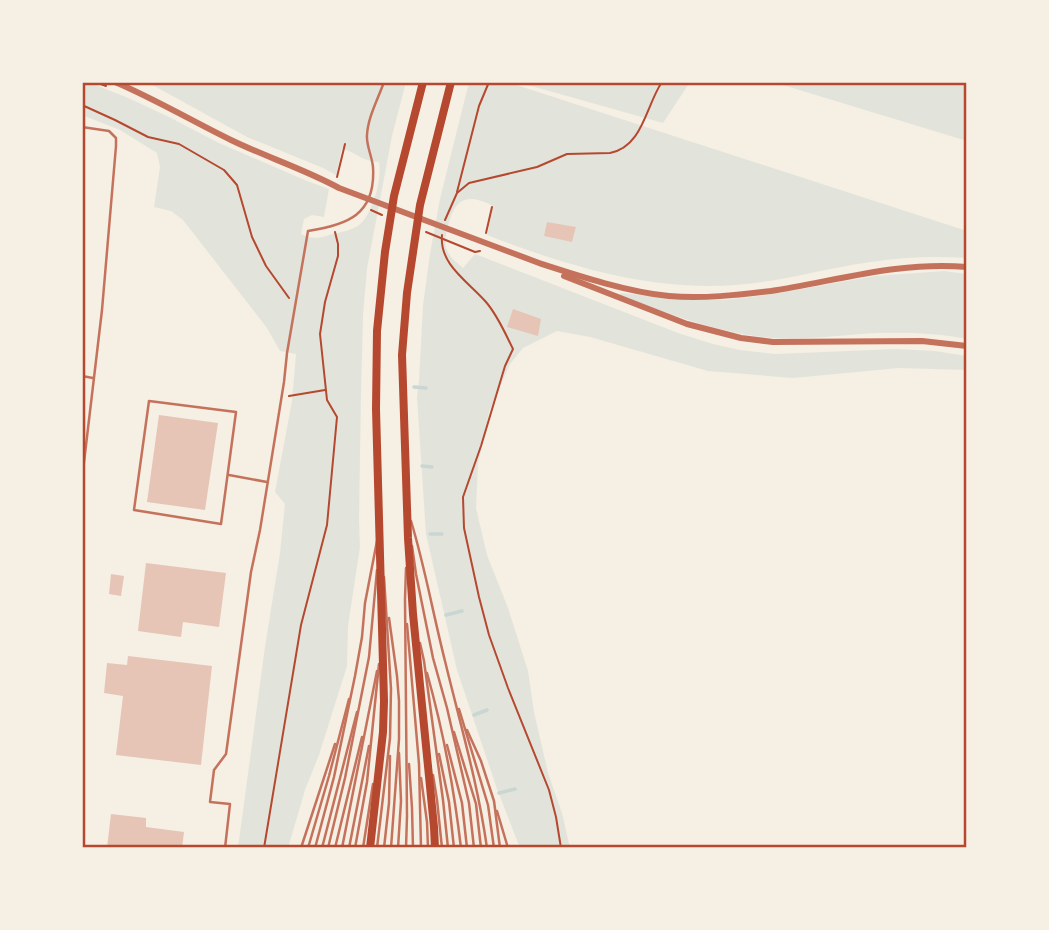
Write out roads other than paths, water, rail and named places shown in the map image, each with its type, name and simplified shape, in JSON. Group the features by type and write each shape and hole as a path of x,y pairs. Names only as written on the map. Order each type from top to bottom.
{"highway":[{"path":"370,848 387,735 376,351 385,252 394,196 423,82"},
{"path":"435,848 430,735 413,614 402,355 411,260 420,205 451,82"}],"street":[{"path":"115,82 234,142 311,173 339,188 687,324 723,334 773,342 902,341 967,346"},
{"path":"478,241 571,274 669,296 713,296 771,290 896,268 967,267"}],"lane":[{"path":"225,848 230,804 210,802 214,770 226,754 251,572 308,231 334,227 362,211 369,197 373,177 366,137 369,119 384,82"},
{"path":"82,127 108,131 116,138 102,310 82,479"},
{"path":"82,376 93,378"},
{"path":"149,401 236,412 228,475 221,524 134,510 149,401"},
{"path":"228,475 267,482"},
{"path":"407,508 421,555 481,805 487,848"},
{"path":"407,508 418,586 433,658 476,804 481,848"},
{"path":"377,848 391,689 380,524"},
{"path":"315,848 334,777 355,676 380,524"},
{"path":"328,848 345,778 372,638 380,524"},
{"path":"406,848 405,599 408,538"},
{"path":"405,599 428,848"},
{"path":"386,601 397,676 401,802 398,848"},
{"path":"413,614 462,803 467,848"},
{"path":"342,848 383,648"},
{"path":"355,848 367,782 380,657"},
{"path":"424,661 442,848"},
{"path":"308,848 355,676"},
{"path":"322,848 365,678"},
{"path":"453,694 488,805 494,848"},
{"path":"447,708 469,803 474,848"},
{"path":"335,848 367,717"},
{"path":"462,719 481,761 508,848"},
{"path":"440,720 456,801 461,848"},
{"path":"301,848 342,724"},
{"path":"349,848 374,726"},
{"path":"363,848 387,735"},
{"path":"384,848 389,803 387,735"},
{"path":"430,735 443,800 448,848"},
{"path":"430,735 449,802 454,848"},
{"path":"391,848 399,739"},
{"path":"407,740 412,848"},
{"path":"419,764 421,848"},
{"path":"494,802 500,848"}],"waterway":[{"path":"414,387 426,388"},
{"path":"422,466 432,467"},
{"path":"430,534 442,534"},
{"path":"446,615 462,611"},
{"path":"474,715 487,710"},
{"path":"499,793 515,789"}]}
